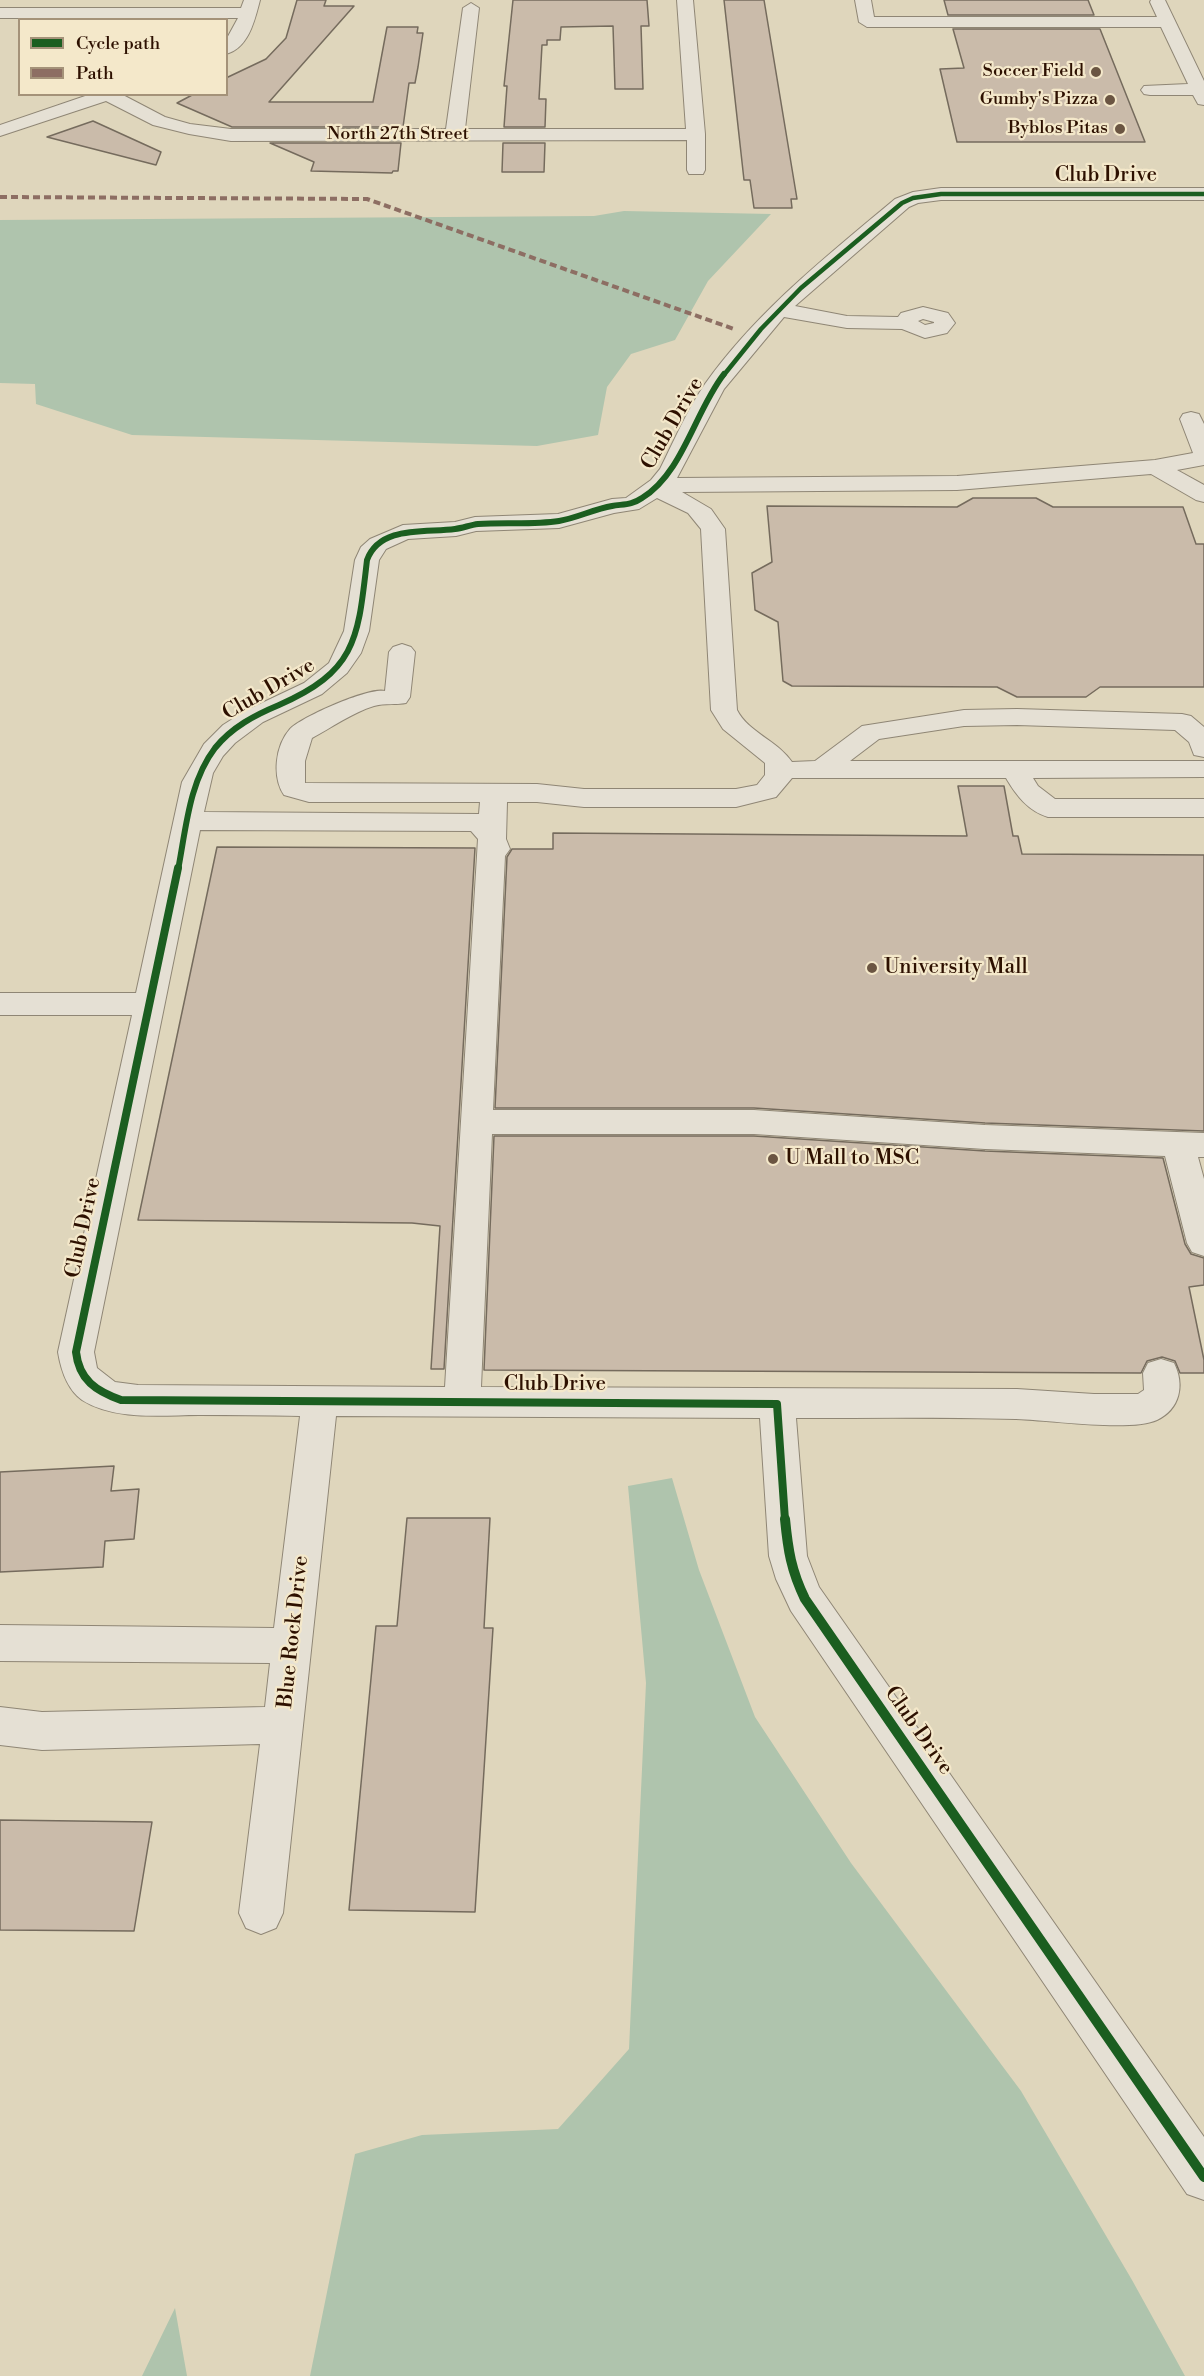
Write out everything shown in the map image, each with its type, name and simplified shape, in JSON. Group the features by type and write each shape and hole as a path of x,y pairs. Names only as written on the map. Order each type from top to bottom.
{"street":[{"path":"685,0 696,135 696,170"},
{"path":"862,0 867,22 1168,22"},
{"path":"1150,90 1202,93 1158,0"},
{"path":"0,13 250,6 244,29 237,42 228,48"},
{"path":"455,135 471,8"},
{"path":"0,131 106,96"},
{"name":"North 27th Street","path":"111,96 159,121 189,129 231,135 696,135"},
{"name":"Club Drive","path":"1204,194 1059,186 913,198 902,203 779,310 714,387 675,461 656,487 632,504 626,515 602,524 538,535 474,535 456,529 403,532 378,544 367,560 354,636 342,663 317,687 241,724 224,738 202,767 196,782 76,1352 76,1365 91,1387 121,1400 777,1404 788,1556 795,1579 805,1599 1204,2177"},
{"path":"779,310 848,322 907,324"},
{"path":"1191,419 1204,452"},
{"path":"656,487 747,483 957,483 1155,467 1204,458"},
{"path":"1155,467 1204,495"},
{"path":"713,529 722,500 731,488 747,483"},
{"path":"402,652 388,697 362,701 301,733 296,745 290,780 294,789 309,793 537,793 584,798 736,798 766,791 774,785 780,770 779,762 773,754 732,724 726,718 724,710 713,529 710,521 694,507 656,487"},
{"path":"823,769 871,732 964,718 1017,717 1182,722 1201,739 1204,749"},
{"path":"1014,769 1028,792 1048,808 1204,808"},
{"path":"780,770 1204,769"},
{"path":"462,1402 494,793"},
{"path":"188,821 477,822 488,828 496,849"},
{"path":"0,1004 150,1004"},
{"path":"477,1122 754,1122 985,1137 1192,1145 1204,1243"},
{"path":"777,1404 1017,1404 1134,1409 1145,1408 1160,1398 1163,1391 1161,1373"},
{"name":"Blue Rock Drive","path":"0,1726 42,1731 283,1725 320,1401"},
{"path":"0,1643 293,1646"},
{"path":"261,1913 283,1725"}],"shaded area":[{"path":"624,211 771,214 708,281 675,340 631,354 607,387 598,435 537,446 132,435 36,404 35,384 0,383 0,220 594,216"},
{"path":"672,1478 699,1570 755,1717 851,1863 1021,2091 1132,2280 1185,2376 310,2376 355,2154 422,2135 558,2129 629,2049 646,1683 628,1486"},
{"path":"175,2308 187,2376 142,2376"}],"building":[{"path":"297,0 326,0 324,6 354,6 269,102 373,102 387,27 418,27 417,33 423,33 418,67 415,83 409,83 403,127 232,127 177,103 190,96 228,96 228,77 266,59 286,38"},
{"path":"513,0 647,0 649,26 641,26 643,89 615,89 613,26 561,27 560,40 547,40 547,45 542,45 539,99 546,99 545,127 504,127 507,86 504,86"},
{"path":"724,0 764,0 797,199 791,199 792,208 754,208 750,180 744,180"},
{"path":"944,0 1088,0 1094,15 948,15"},
{"path":"953,29 1100,29 1145,142 957,142 940,69 964,68"},
{"path":"93,121 161,152 156,165 47,137"},
{"path":"270,143 401,143 398,171 392,173 311,171 314,162"},
{"path":"503,143 545,143 544,172 502,172"},
{"path":"973,498 1036,498 1053,507 1183,507 1196,544 1204,544 1204,687 1100,687 1086,697 1017,697 997,687 792,686 783,681 778,622 755,610 752,573 772,562 767,506 957,507"},
{"name":"University Mall","path":"958,786 1004,786 1013,836 1018,836 1022,854 1204,855 1204,1131 985,1123 754,1108 495,1108 507,857 512,849 553,849 553,833 967,836"},
{"path":"217,847 475,848 444,1369 431,1369 440,1226 412,1223 138,1220"},
{"path":"494,1136 754,1136 985,1151 1163,1158 1185,1244 1191,1254 1204,1258 1204,1285 1189,1287 1204,1360 1204,1373 1180,1373 1175,1361 1162,1357 1147,1361 1141,1373 484,1370"},
{"path":"114,1466 111,1491 139,1489 134,1539 105,1541 103,1567 0,1572 0,1472"},
{"path":"407,1518 490,1518 484,1628 493,1628 475,1912 349,1910 376,1626 397,1626"},
{"path":"0,1820 152,1822 134,1931 0,1930"}],"marked path":[{"path":"0,197 367,199 734,329"}],"cycle path":[{"path":"1204,194 941,194 913,198 902,203 801,288 761,329 714,387 670,471 659,485 643,498 631,504 612,506 559,521 475,524 456,529 403,532 378,544 370,552 353,642 338,668 313,689 254,717 232,731 214,750 196,782 76,1352 77,1362 84,1378 96,1389 121,1400 777,1404 788,1556 795,1579 805,1599 1204,2177"}],"place":[{"name":"Soccer Field","path":"1096,72"},
{"name":"Gumby's Pizza","path":"1110,100"},
{"name":"Byblos Pitas","path":"1120,129"},
{"name":"University Mall","path":"872,968"},
{"name":"U Mall to MSC","path":"773,1159"}]}
